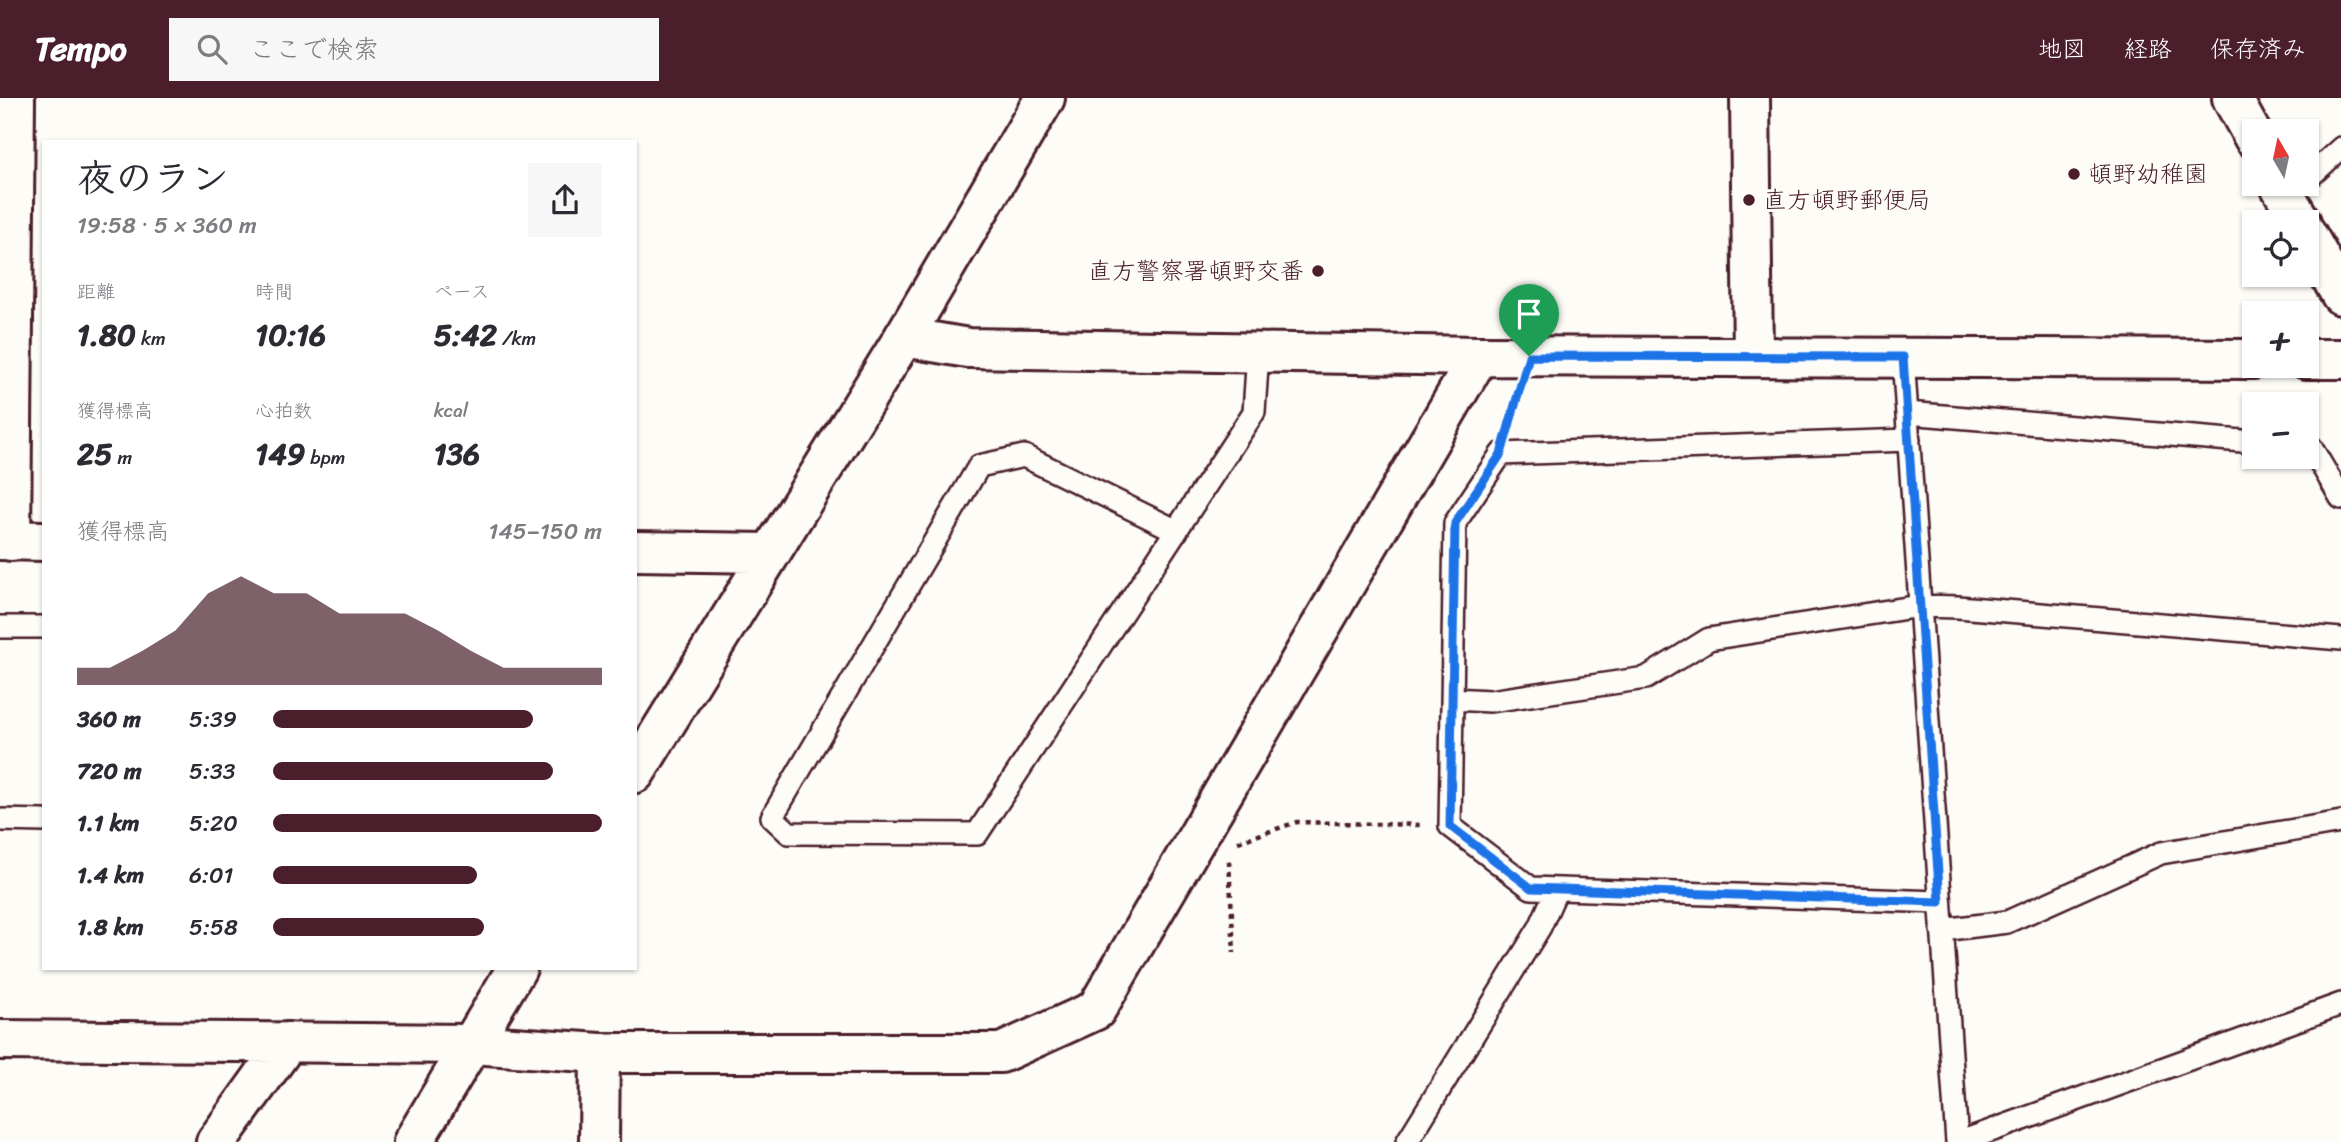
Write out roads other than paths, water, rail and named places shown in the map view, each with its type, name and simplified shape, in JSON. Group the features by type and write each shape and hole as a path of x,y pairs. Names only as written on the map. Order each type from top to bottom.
{"street":[{"path":"15,98 7,230 6,408 18,541"},
{"path":"637,771 904,337 1045,98"},
{"path":"1750,98 1753,357"},
{"path":"2232,98 2244,119"},
{"path":"2319,256 2341,295"},
{"path":"904,337 968,348 1479,356 2242,359"},
{"path":"0,1040 471,1044 600,1053 1001,1054 1096,1010 1479,356"},
{"path":"2319,359 2341,359"},
{"path":"637,551 769,553"},
{"path":"413,1142 516,970"},
{"path":"216,1142 288,1042"},
{"path":"599,1142 600,1053"}],"lane":[{"path":"2319,170 2341,148"},
{"path":"1177,531 1024,456 979,466 772,817 789,833 977,834 1177,531 1254,412 1258,352"},
{"path":"1903,357 1958,1142 2341,1004"},
{"path":"1907,413 2242,441"},
{"path":"1909,440 1501,454 1455,523 1450,826 1531,888 1940,902"},
{"path":"2319,461 2341,498"},
{"path":"1452,699 1490,701 1646,678 1709,639 1920,606 2341,639"},
{"path":"0,627 42,627"},
{"path":"0,820 42,821"},
{"path":"1942,930 2007,922 2161,853 2341,822"},
{"path":"1407,1142 1540,927 1558,889"}],"place":[{"name":"頓野幼稚園","path":"2074,174"},
{"name":"直方頓野郵便局","path":"1749,200"},
{"name":"直方警察署頓野交番","path":"1318,271"}]}
